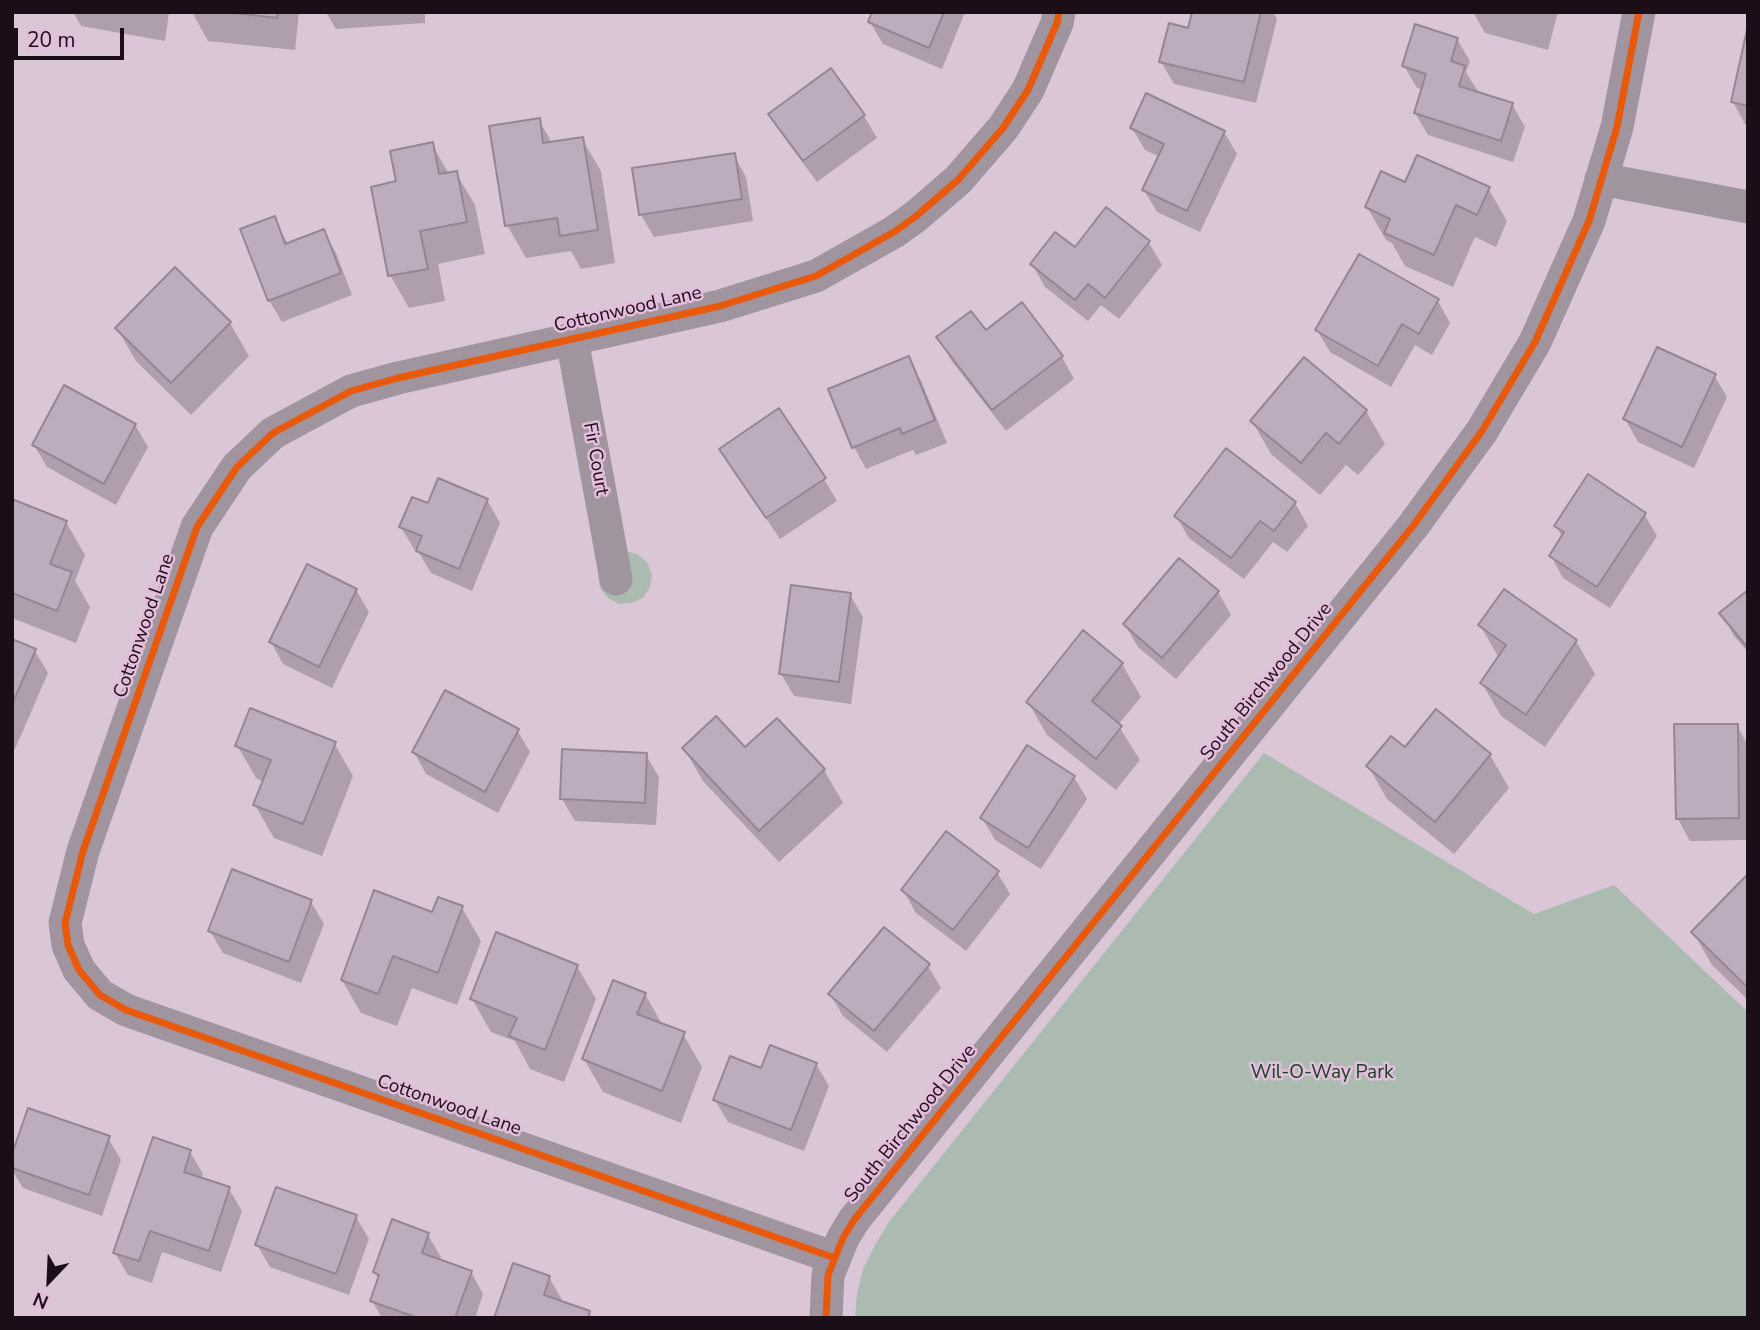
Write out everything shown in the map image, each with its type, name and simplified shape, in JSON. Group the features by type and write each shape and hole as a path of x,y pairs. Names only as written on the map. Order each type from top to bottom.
{"street":[{"name":"Cottonwood Lane","path":"835,1258 126,1010 100,995 79,970 68,945 65,923 83,851 197,527 237,467 273,433 351,391 398,377 720,306 816,275 894,232 958,180 1003,128 1028,90 1057,23 1059,12"},
{"name":"South Birchwood Drive","path":"826,1318 828,1275 843,1238 854,1220 1413,527 1482,432 1535,342 1589,220 1617,127 1640,12"},
{"path":"1601,179 1748,207"},
{"name":"Fir Court","path":"572,339 616,579"}],"green space":[{"path":"625,551 637,554 647,562 652,574 650,587 643,598 632,603 619,604 608,598 600,588 598,575 603,563"},
{"name":"Wil-O-Way Park","path":"1264,753 1534,914 1614,885 1748,1012 1748,1318 855,1318 863,1269 888,1223"}],"building":[{"path":"227,12 278,12 277,18"},
{"path":"872,12 944,12 929,48 868,22"},
{"path":"1192,12 1261,12 1244,82 1159,62 1169,23 1188,28"},
{"path":"1415,24 1458,38 1451,61 1465,66 1459,86 1513,103 1501,141 1414,113 1426,74 1402,66"},
{"path":"1748,25 1748,106 1731,102"},
{"path":"831,68 865,115 803,161 768,114"},
{"path":"1146,93 1225,131 1187,211 1142,190 1164,144 1130,128"},
{"path":"540,118 543,143 583,137 598,230 560,236 557,218 505,226 489,126"},
{"path":"433,142 439,174 457,171 467,222 420,231 428,269 388,276 371,187 396,181 390,151"},
{"path":"735,153 742,199 639,215 632,168"},
{"path":"1417,155 1490,187 1477,215 1456,205 1434,255 1384,233 1390,219 1365,207 1381,171 1405,182"},
{"path":"1106,207 1150,241 1105,298 1088,284 1075,300 1030,264 1055,232 1075,247"},
{"path":"275,216 285,244 324,229 341,273 268,301 240,229"},
{"path":"1359,254 1439,299 1419,334 1402,324 1378,366 1315,330"},
{"path":"175,267 231,322 171,383 115,328"},
{"path":"1022,302 1063,356 992,410 936,337 971,311 986,330"},
{"path":"1657,347 1716,374 1682,447 1623,419"},
{"path":"909,356 935,420 902,434 900,428 852,448 828,389"},
{"path":"1304,357 1367,410 1339,444 1326,433 1301,463 1250,421"},
{"path":"64,385 136,424 104,484 32,445"},
{"path":"779,408 826,478 766,518 719,449"},
{"path":"1226,448 1296,502 1274,531 1260,521 1231,558 1174,516"},
{"path":"1588,474 1646,513 1597,587 1549,556 1564,532 1554,526"},
{"path":"438,478 488,499 459,569 416,551 422,536 399,527 412,497 428,503"},
{"path":"12,499 67,521 50,564 72,572 57,611 12,593"},
{"path":"1179,558 1219,591 1162,658 1123,624"},
{"path":"307,564 357,589 319,667 269,642"},
{"path":"791,585 851,593 839,682 779,674"},
{"path":"1504,589 1577,640 1526,715 1480,683 1506,645 1478,625"},
{"path":"1748,590 1748,648 1719,613"},
{"path":"1083,630 1123,663 1092,701 1122,726 1096,759 1026,702"},
{"path":"12,639 36,649 12,705"},
{"path":"445,690 519,729 485,792 412,752"},
{"path":"250,708 336,742 303,824 253,805 271,760 235,746"},
{"path":"1436,709 1491,754 1435,822 1366,766 1391,736 1405,747"},
{"path":"716,716 745,747 777,718 825,769 759,831 682,748"},
{"path":"1674,724 1738,724 1739,818 1676,819"},
{"path":"1027,745 1075,776 1028,848 980,818"},
{"path":"562,749 647,753 645,803 560,799"},
{"path":"946,831 999,871 953,930 901,890"},
{"path":"232,869 312,900 289,962 208,931"},
{"path":"1748,874 1748,988 1691,932"},
{"path":"374,890 432,912 438,897 463,906 438,973 393,956 378,994 341,980"},
{"path":"884,927 930,964 874,1031 828,994"},
{"path":"496,932 578,965 545,1050 509,1036 517,1018 470,999"},
{"path":"613,980 646,993 637,1014 685,1032 662,1091 582,1059"},
{"path":"770,1045 817,1063 791,1130 713,1100 730,1056 761,1068"},
{"path":"28,1108 110,1136 89,1195 12,1168 12,1154"},
{"path":"153,1137 191,1150 184,1172 230,1187 209,1251 150,1231 139,1261 113,1253"},
{"path":"276,1187 357,1215 336,1274 255,1245"},
{"path":"392,1219 429,1233 422,1253 472,1271 455,1318 418,1318 370,1301 379,1275 373,1272"},
{"path":"513,1263 550,1276 544,1295 590,1311 588,1318 494,1318"}],"cycle path":[{"path":"835,1258 126,1010 100,995 79,970 68,945 65,923 83,851 197,527 237,467 273,433 351,391 398,378 720,306 816,276 894,232 958,180 1003,128 1028,90 1057,23 1059,12"},
{"path":"826,1318 828,1275 843,1238 854,1220 1413,526 1482,431 1535,342 1589,221 1617,127 1639,12"}]}
